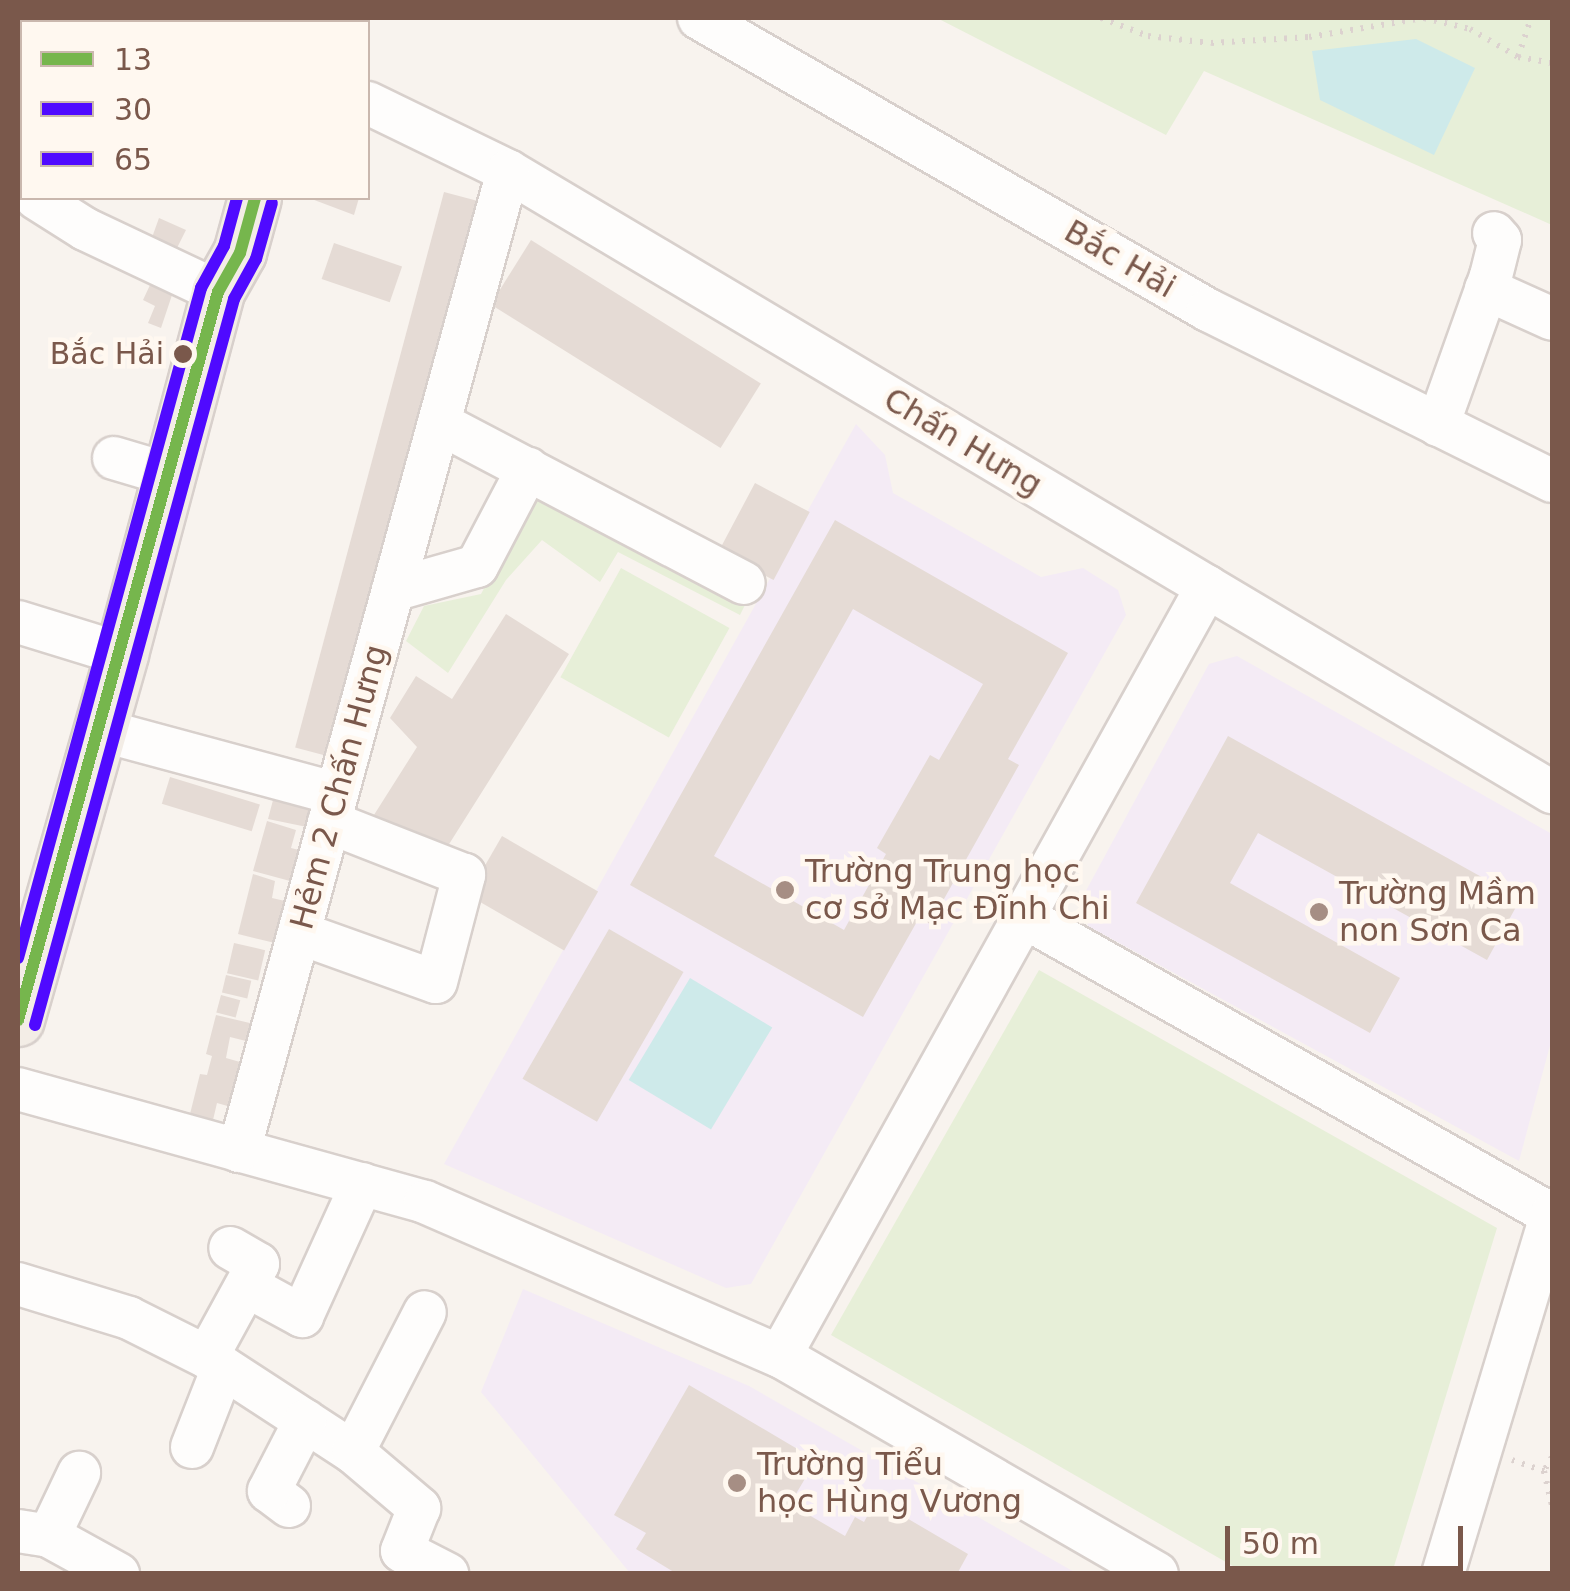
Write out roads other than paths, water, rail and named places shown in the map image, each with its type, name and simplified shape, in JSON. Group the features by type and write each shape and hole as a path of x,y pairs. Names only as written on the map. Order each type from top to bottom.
{"main road":[{"path":"218,292 214,241 226,200"},
{"path":"18,1020 33,908 100,730 218,292 240,253 254,200"}],"street":[{"name":"Bắc Hải","path":"699,18 1208,310 1552,480"},
{"name":"Chấn Hưng","path":"370,104 508,171 1552,792"},
{"name":"Hẻm 2 Chấn Hưng","path":"239,1151 508,171"},
{"path":"39,200 85,229 218,292"},
{"path":"1438,425 1486,288 1500,240 1494,233"},
{"path":"1486,288 1552,319"},
{"path":"438,423 744,583"},
{"path":"114,458 171,475"},
{"path":"393,590 476,566 528,469"},
{"path":"780,1356 1208,587"},
{"path":"18,622 122,654"},
{"path":"100,730 333,808 464,876 436,982 298,933"},
{"path":"1024,916 1552,1214 1444,1574"},
{"path":"18,1090 425,1202 780,1356 1158,1574"},
{"path":"192,1448 239,1267 302,1316 362,1184"},
{"path":"18,1284 129,1318 215,1362 352,1452 419,1508 402,1551 438,1572"},
{"path":"352,1452 426,1312"},
{"path":"289,1506 268,1491 305,1421"},
{"path":"78,1473 33,1534 118,1574"}],"water":[{"path":"1416,39 1475,68 1434,155 1320,100 1312,51"},
{"path":"690,978 772,1027 711,1129 629,1080"}],"place":[{"name":"Bắc Hải","path":"183,354"},
{"name":"Trường Trung học cơ sở Mạc Đĩnh Chi","path":"785,890"},
{"name":"Trường Mầm non Sơn Ca","path":"1319,912"},
{"name":"Trường Tiểu học Hùng Vương","path":"737,1483"}]}
